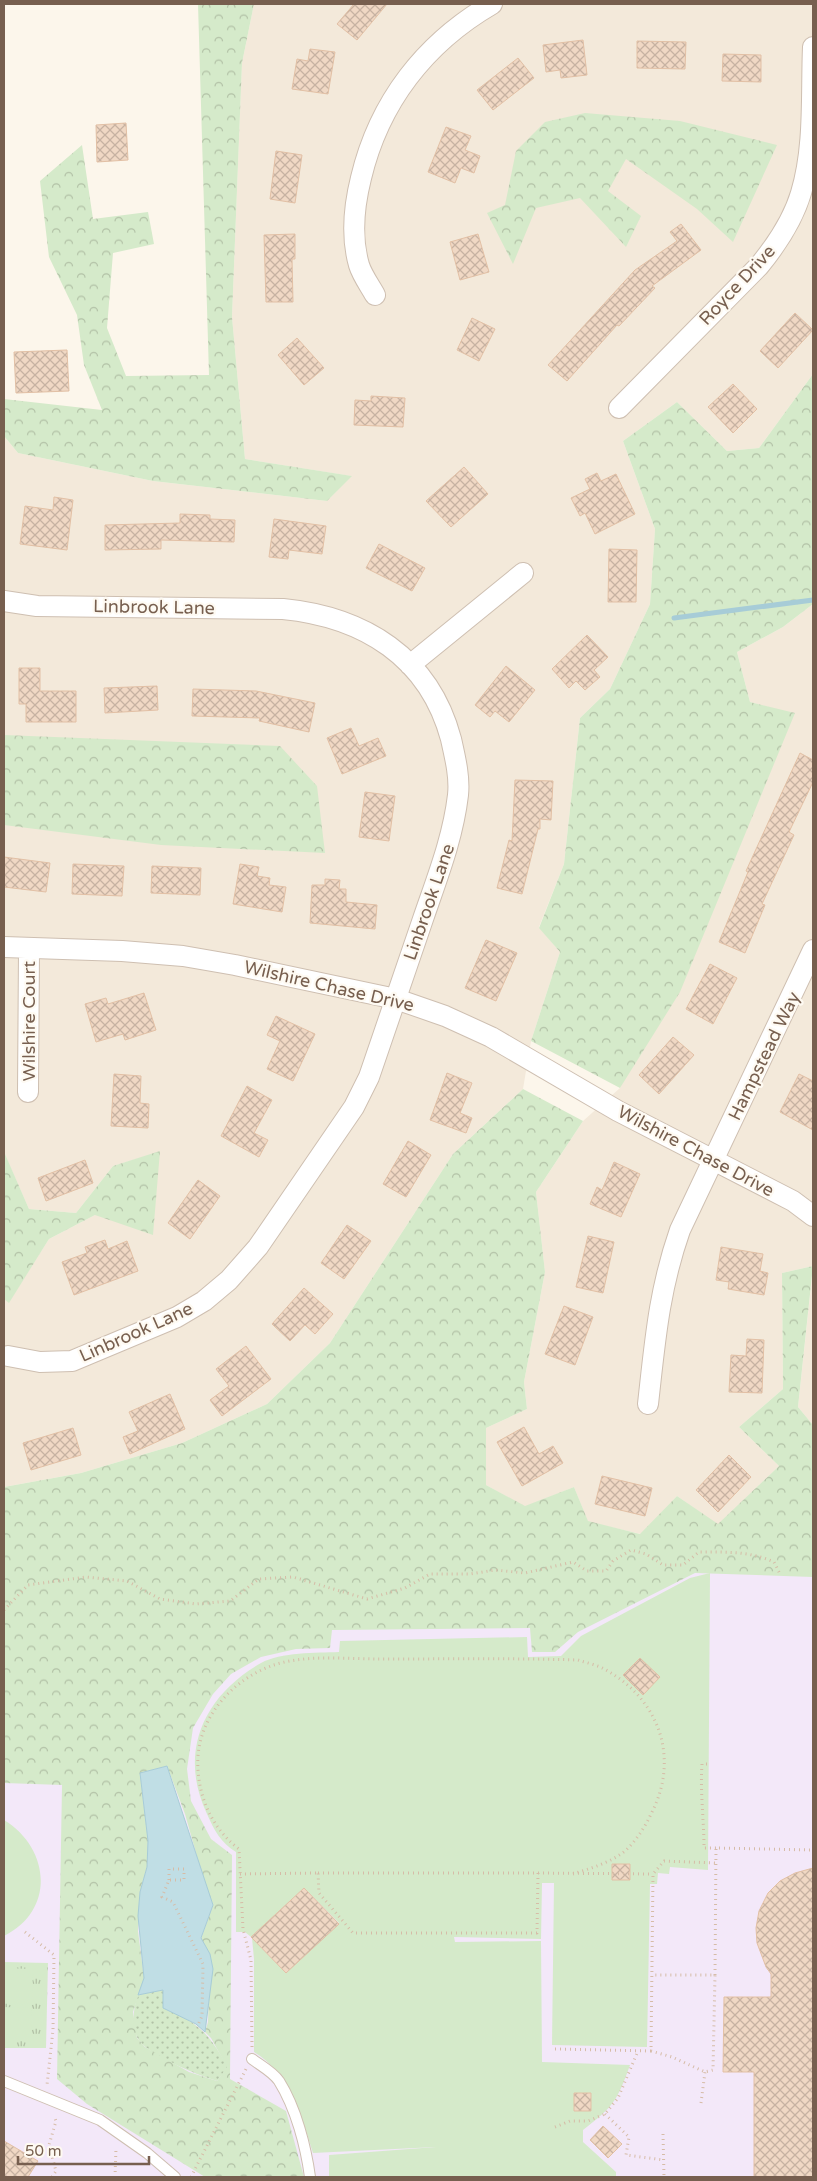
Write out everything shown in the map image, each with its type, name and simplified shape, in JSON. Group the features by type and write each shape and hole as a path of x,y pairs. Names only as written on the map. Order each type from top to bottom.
{"street":[{"path":"375,295 360,267 354,238 357,195 368,151 386,109 409,74 436,44 469,18 492,4"},
{"name":"Royce Drive","path":"618,408 759,266 788,225 801,194 807,164 813,47"},
{"path":"410,665 522,573"},
{"name":"Linbrook Lane","path":"4,601 37,606 284,608 314,612 341,619 367,631 390,647 410,665 431,693 446,723 456,759 458,793 451,839 369,1077 354,1107 258,1248 229,1280 204,1301 177,1317 72,1361 40,1362 8,1356"},
{"name":"Wilshire Chase Drive","path":"4,947 29,950 122,951 183,956 396,999 445,1016 492,1037 618,1111 793,1201 813,1216"},
{"name":"Wilshire Court","path":"28,1092 29,950"},
{"name":"Hampstead Way","path":"648,1404 659,1304 667,1268 680,1230 714,1162 813,950"}],"lane":[{"path":"252,2058 278,2080 292,2112 308,2161 310,2177"},
{"path":"4,2081 100,2120 147,2153 175,2177"}],"path":[{"path":"4,1610 28,1586 86,1576 126,1581 160,1599 196,1604 230,1601 259,1579 293,1576 367,1599 405,1588 430,1574 470,1574 495,1570 525,1573 573,1562 587,1571 606,1571 613,1561 631,1550 646,1554 663,1565 683,1565 699,1552 730,1552 760,1555 774,1562 780,1574"},
{"path":"191,2177 252,2058 251,1960 243,1929 239,1849 225,1838 209,1813 198,1777 199,1746 210,1716 220,1701 239,1684 255,1672 273,1665 294,1661 578,1660 605,1669 624,1681 641,1698 653,1716 662,1742 666,1762 664,1781 657,1803 639,1834 626,1850 608,1862 573,1874"},
{"path":"707,1764 702,1764 700,1796 704,1809 704,1848 813,1850"},
{"path":"555,2049 651,2051 672,2057 705,2072 713,2070 716,1848"},
{"path":"651,2051 653,1874 664,1861 715,1863"},
{"path":"169,1880 184,1880 184,1869 169,1869 169,1880 162,1897 173,1902 203,1964 202,2016 198,2025"},
{"path":"318,1873 319,1893 353,1933 537,1933 538,1873"},
{"path":"240,1874 653,1874"},
{"path":"25,1932 54,1955 53,2030 45,2099 56,2121 49,2145 56,2171 52,2177"},
{"path":"652,1975 714,1976"},
{"path":"555,2127 570,2121 588,2121 605,2114 618,2098 638,2051"},
{"path":"701,2103 705,2072"},
{"path":"605,2114 629,2138 626,2155 664,2160"},
{"path":"663,2134 664,2177"},
{"path":"115,2177 116,2147"}],"shaded area":[{"path":"254,4 813,4 813,374 759,448 727,451 677,402 623,441 655,529 650,604 610,689 580,718 564,864 539,927 560,952 531,1041 523,1089 453,1154 330,1343 267,1404 182,1443 81,1473 4,1487 4,1299 9,1302 49,1239 95,1215 160,1152 113,1166 76,1213 29,1209 5,1155 4,1160 4,436 18,453 153,481 327,501 351,476 245,459 232,317 242,63"},
{"path":"813,604 813,1266 782,1273 783,1389 739,1427 779,1466 718,1525 677,1496 641,1534 588,1522 574,1487 525,1507 486,1485 486,1428 527,1409 524,1382 545,1272 536,1192 583,1121 620,1088 765,782 794,714 750,702 737,652 783,627"},
{"path":"813,1268 813,1425 798,1407"},
{"path":"4,1536 813,1545 813,2177 4,2177"}],"green space":[{"path":"198,4 254,4 242,63 232,317 245,459 352,476 327,501 153,481 18,453 4,436 4,399 102,410 84,365 77,315 49,257 40,181 82,145 93,219 148,212 154,244 113,253 107,328 126,376 209,375"},
{"path":"585,113 680,121 777,145 733,242 697,209 626,159 608,191 641,216 626,247 580,198 536,208 513,264 487,213 505,205 516,151 545,122"},
{"path":"813,374 813,604 783,627 737,652 750,702 795,713 680,992 620,1088 531,1041 560,952 539,928 564,864 580,718 610,689 650,604 655,529 623,441 677,402 727,451 759,448"},
{"path":"4,735 280,746 317,786 325,853 161,845 4,825"},
{"path":"523,1089 583,1121 536,1192 545,1272 524,1382 527,1409 486,1428 486,1485 525,1506 574,1487 588,1521 640,1534 677,1496 718,1524 779,1466 739,1427 783,1389 782,1273 813,1266 798,1407 813,1425 813,1577 695,1573 578,1632 555,1652 532,1652 530,1628 332,1630 330,1648 296,1649 261,1657 231,1674 213,1694 193,1728 187,1769 191,1801 211,1839 232,1855 230,2079 286,2111 304,2177 205,2177 87,2104 57,2079 62,1785 4,1783 4,1487 81,1473 182,1443 267,1404 330,1343 453,1154","holes":["167,1766 185,1814 205,1885 213,1905 201,1939 210,1954 208,2022 205,2032 211,2038 227,2067 217,2081 189,2072 145,2047 137,2038 133,2012 144,1978 138,1931 140,1892 147,1867 148,1841 140,1773"]},
{"path":"160,1151 153,1235 95,1215 49,1239 9,1303 4,1299 5,1154 29,1209 76,1213 113,1166"},
{"path":"710,1573 708,1870 670,1867 669,1874 658,1873 657,1884 650,1884 647,2047 552,2045 554,1883 542,1883 541,1939 454,1937 455,1942 541,1941 542,2062 630,2065 622,2087 613,2102 602,2115 583,2130 583,2142 616,2172 616,2177 329,2177 329,2155 436,2147 313,2153 293,2096 277,2072 254,2052 254,1959 252,1938 286,1973 339,1923 304,1888 251,1937 245,1932 236,1932 236,1852 218,1836 212,1825 199,1791 195,1769 196,1748 201,1728 211,1709 224,1692 241,1676 261,1663 269,1659 288,1655 339,1652 340,1641 527,1637 528,1657 561,1656 581,1636 690,1578"},
{"path":"4,1820 19,1832 31,1846 38,1862 41,1879 39,1895 32,1911 21,1925 4,1936"},
{"path":"4,1962 48,1963 46,2048 4,2048"},
{"path":"4,1968 33,1969 32,1997 4,1997"},
{"path":"163,1990 163,2008 176,2013 202,2030 228,2067 217,2081 161,2057 142,2044 137,2037 134,2027 134,2016 138,1995"},
{"path":"4,2007 32,2008 31,2036 4,2036"}],"water":[{"path":"167,1766 213,1905 201,1938 210,1954 213,1969 205,2032 196,2024 163,2008 163,1990 138,1995 144,1978 138,1916 140,1892 147,1867 148,1841 140,1773"}],"building":[{"path":"354,4 387,4 357,40 337,24"},
{"path":"583,40 587,75 561,78 560,70 546,72 543,45"},
{"path":"637,41 686,42 685,69 637,68"},
{"path":"310,49 335,52 328,94 292,89 297,59 308,61"},
{"path":"723,54 761,55 761,82 722,81"},
{"path":"518,58 534,78 493,110 477,90"},
{"path":"126,123 128,160 97,162 96,125"},
{"path":"446,127 471,136 465,150 480,156 474,173 461,168 455,183 428,172"},
{"path":"276,151 302,155 295,203 270,199"},
{"path":"681,224 701,250 652,286 655,288 619,326 617,325 567,381 548,365 635,270 677,241 670,232"},
{"path":"295,234 295,259 292,259 293,302 266,302 264,235"},
{"path":"478,234 489,272 460,280 450,242"},
{"path":"795,313 813,330 778,368 760,351"},
{"path":"472,318 495,329 479,361 457,350"},
{"path":"297,338 324,368 304,385 278,355"},
{"path":"67,350 69,391 16,393 14,352"},
{"path":"733,384 757,409 733,433 708,407"},
{"path":"371,396 405,398 403,427 354,425 355,400 371,401"},
{"path":"464,467 488,494 451,527 426,501"},
{"path":"597,473 601,481 616,474 635,514 595,534 585,513 580,516 571,498 590,489 585,479"},
{"path":"54,497 73,500 67,550 20,544 25,506 53,510"},
{"path":"180,514 210,515 210,519 235,520 234,542 161,540 161,549 105,550 105,525 180,523"},
{"path":"274,519 326,526 322,554 289,550 288,559 269,557"},
{"path":"379,544 425,568 412,591 366,568"},
{"path":"609,549 637,550 636,602 608,602"},
{"path":"587,635 608,657 594,670 600,677 585,690 576,681 569,688 552,669"},
{"path":"506,666 535,690 509,722 495,711 490,717 475,705"},
{"path":"19,668 40,668 40,691 76,691 76,722 26,722 26,704 19,704"},
{"path":"157,686 158,710 105,713 104,688"},
{"path":"193,689 256,691 315,703 309,732 259,721 260,718 192,716"},
{"path":"351,728 359,746 378,738 386,756 342,774 327,738"},
{"path":"800,753 813,760 813,782 789,832 794,835 762,904 765,905 745,953 719,942 748,872 746,871"},
{"path":"515,780 553,781 551,820 540,819 540,829 538,829 522,894 497,888 509,840 512,841"},
{"path":"365,792 395,796 389,841 359,837"},
{"path":"4,857 50,863 46,892 4,887"},
{"path":"73,864 124,866 122,896 72,894"},
{"path":"240,864 259,867 257,876 270,878 269,885 286,887 282,912 233,904"},
{"path":"152,866 201,868 200,895 151,893"},
{"path":"325,879 340,880 339,889 346,889 346,902 377,905 375,929 310,923 312,885 325,885"},
{"path":"486,940 517,953 496,1001 465,988"},
{"path":"710,964 737,978 713,1024 686,1009"},
{"path":"144,993 156,1030 125,1040 123,1034 96,1042 85,1004 106,998 108,1004"},
{"path":"276,1016 315,1034 293,1081 267,1069 280,1041 267,1035"},
{"path":"673,1037 694,1055 659,1094 639,1075"},
{"path":"447,1073 472,1083 460,1113 472,1118 466,1133 430,1120"},
{"path":"114,1074 141,1076 140,1103 149,1104 148,1128 111,1126"},
{"path":"799,1074 813,1081 813,1130 780,1112"},
{"path":"247,1086 272,1100 254,1133 268,1140 259,1157 221,1136"},
{"path":"408,1141 431,1155 406,1197 383,1184"},
{"path":"85,1160 93,1183 46,1201 38,1178"},
{"path":"614,1162 640,1174 621,1217 590,1204 597,1187 602,1190"},
{"path":"198,1180 220,1196 190,1239 168,1223"},
{"path":"347,1225 371,1241 344,1279 321,1263"},
{"path":"588,1236 614,1242 603,1293 576,1287"},
{"path":"105,1240 108,1249 127,1241 138,1271 74,1295 62,1262 87,1253 85,1247"},
{"path":"721,1247 763,1254 760,1271 768,1273 764,1295 728,1289 729,1282 716,1280"},
{"path":"304,1288 333,1314 315,1334 305,1325 290,1341 272,1324"},
{"path":"564,1306 593,1317 575,1365 545,1354"},
{"path":"747,1339 764,1340 762,1393 729,1392 731,1355 746,1356"},
{"path":"246,1346 271,1379 222,1416 210,1400 229,1386 216,1369"},
{"path":"170,1394 185,1429 130,1454 123,1437 138,1431 129,1412"},
{"path":"524,1427 539,1454 553,1446 563,1463 522,1486 497,1442"},
{"path":"73,1428 81,1455 31,1470 23,1443"},
{"path":"729,1455 751,1477 718,1512 696,1490"},
{"path":"602,1476 652,1488 645,1516 595,1504"},
{"path":"640,1658 660,1677 643,1695 623,1675"},
{"path":"612,1864 630,1864 630,1880 612,1880"},
{"path":"813,1868 813,2177 754,2177 754,2072 723,2072 724,1997 771,1997 771,1974 766,1967 757,1943 756,1928 759,1911 768,1893 780,1881 795,1873"},
{"path":"304,1888 339,1924 286,1973 251,1937"},
{"path":"574,2093 591,2093 591,2111 574,2111"},
{"path":"603,2126 622,2144 608,2158 590,2140"},
{"path":"4,2141 38,2161 28,2177 4,2177"}],"waterway":[{"path":"674,618 813,600"}]}
